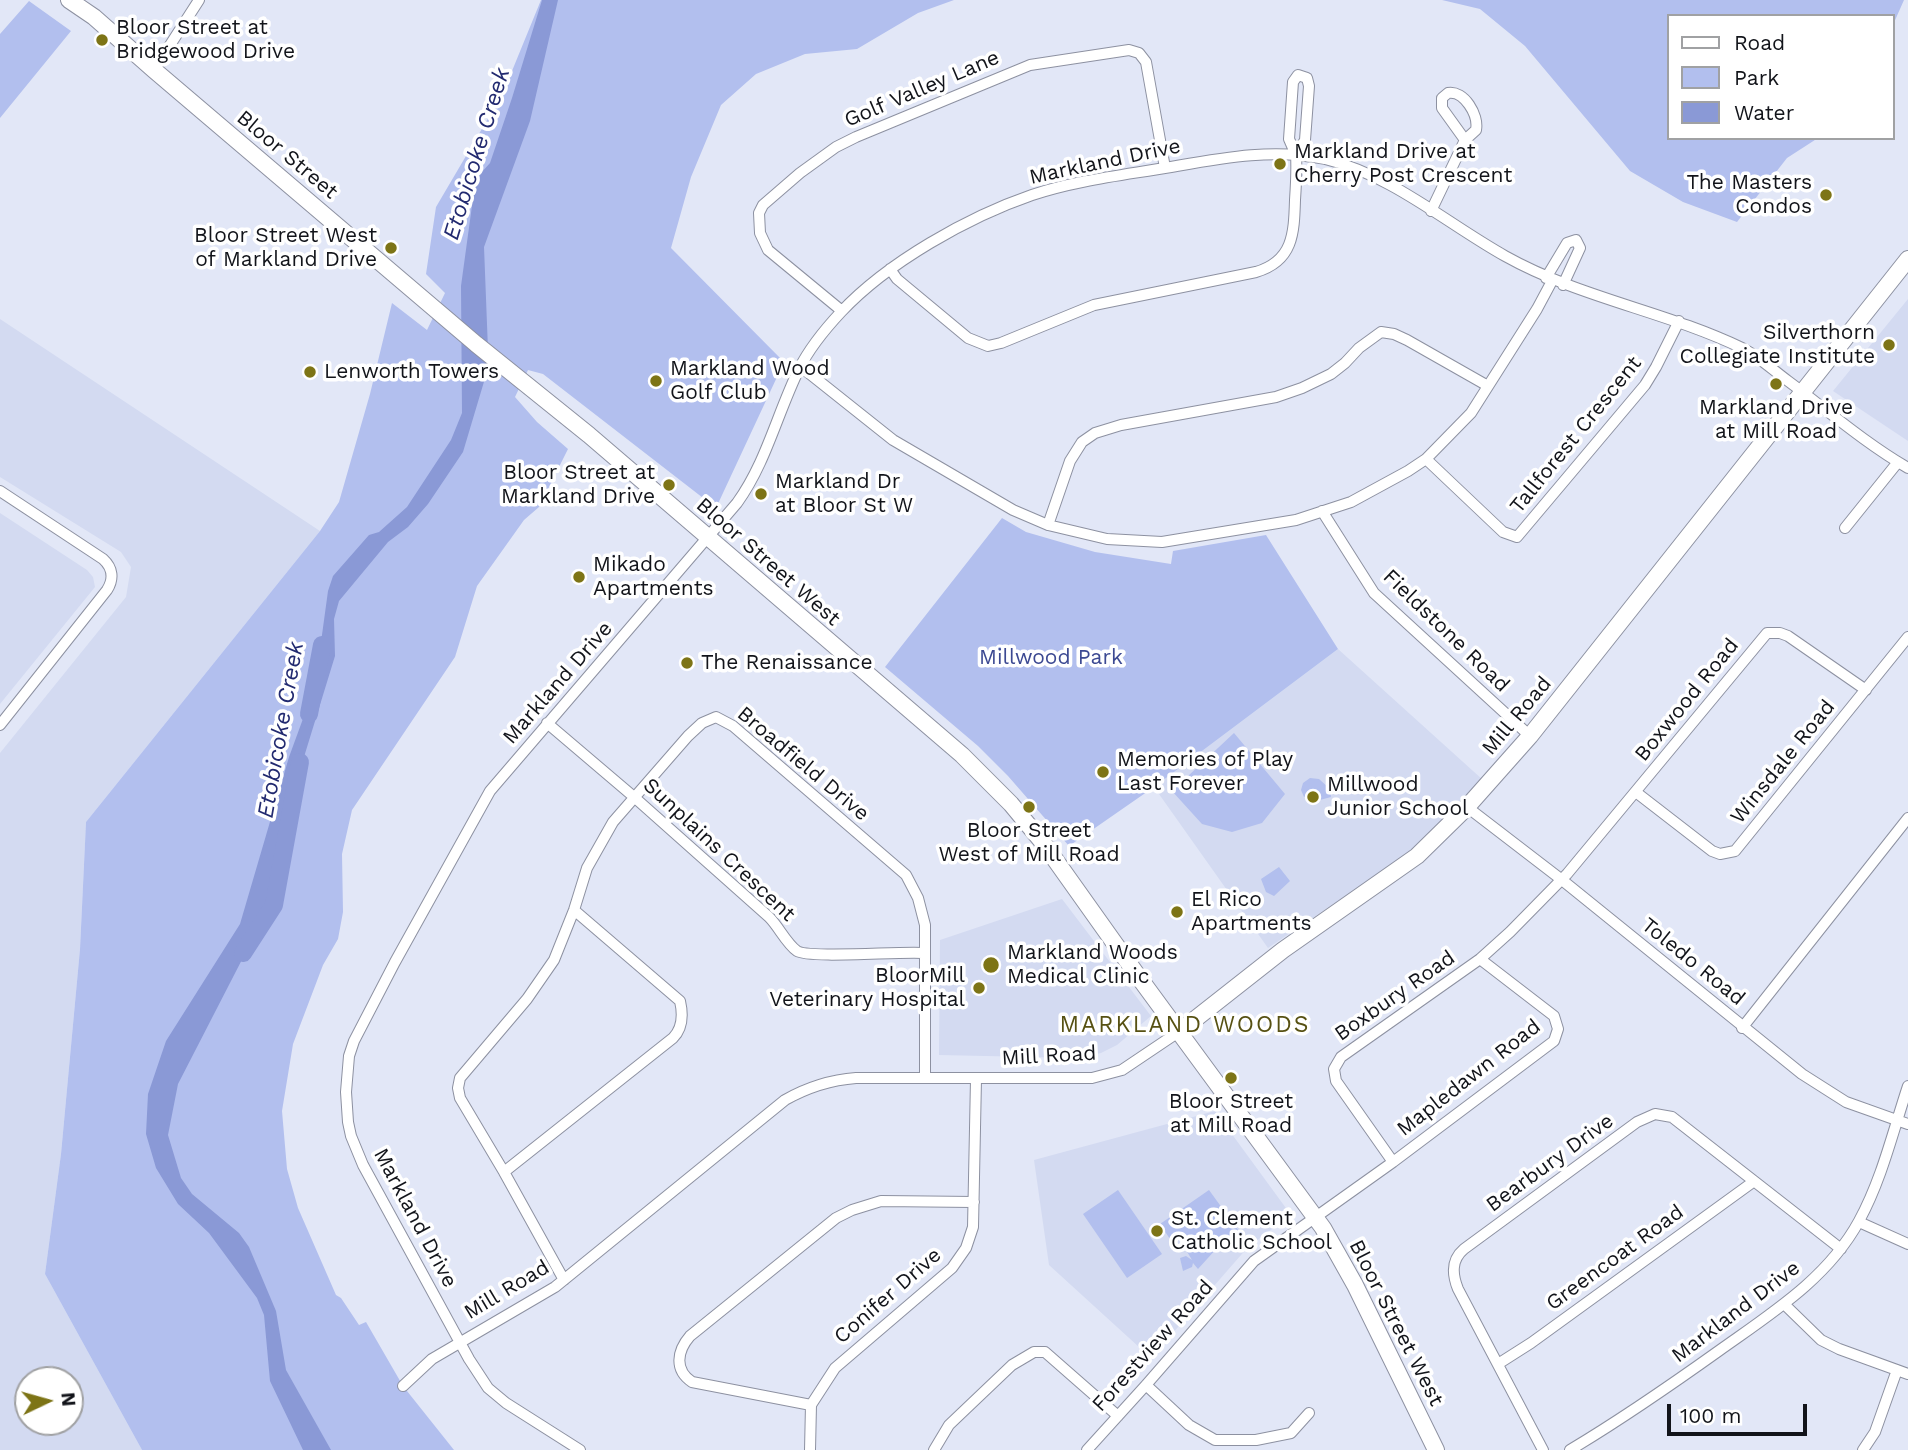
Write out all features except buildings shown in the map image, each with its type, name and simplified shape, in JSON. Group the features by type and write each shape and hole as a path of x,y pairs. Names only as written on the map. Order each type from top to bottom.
{"main road":[{"name":"Bloor Street","path":"69,0 94,17 476,344"},
{"name":"Mill Road","path":"1180,1031 1283,950 1417,856 1466,807 1530,736 1908,259"},
{"name":"Bloor Street West","path":"476,344 536,391 708,537 962,755 993,785 1044,844 1335,1247 1436,1450"}],"street":[{"path":"154,70 199,0"},
{"name":"Golf Valley Lane","path":"842,312 768,250 760,233 758,214 763,205 800,173 836,147 856,137 1030,65 1129,50 1139,54 1146,62 1165,168"},
{"path":"890,270 897,279 968,338 988,346 1071,313 1108,302 1256,272 1276,263 1283,256 1292,238 1296,155 1289,139 1292,86 1295,77 1302,75 1309,83 1305,140 1296,155"},
{"path":"1431,211 1465,140"},
{"name":"Markland Drive","path":"580,1450 506,1403 488,1388 363,1165 351,1136 346,1092 347,1069 355,1041 395,962 490,791 727,515 752,482 800,366 842,312 890,270 920,248 990,212 1033,195 1073,184 1247,154 1296,155 1339,163 1366,173 1505,256 1554,281 1620,305 1679,321 1746,350 1903,465"},
{"path":"800,366 893,440 1013,510 1048,525 1107,539 1162,542 1296,520 1351,502 1408,471 1426,459 1471,413 1554,281"},
{"name":"Tallforest Crescent","path":"1426,459 1503,532 1517,537 1645,385 1679,321"},
{"path":"1048,525 1070,461 1082,442 1095,433 1121,425 1276,397 1302,388 1331,374 1381,332 1407,340 1489,386"},
{"path":"1845,528 1903,465"},
{"path":"0,491 106,562 112,576 107,590 0,725"},
{"name":"Fieldstone Road","path":"1322,511 1374,593 1530,736"},
{"name":"Boxwood Road","path":"1562,880 1637,793 1767,633 1788,636 1866,690"},
{"name":"Winsdale Road","path":"1637,793 1712,851 1720,854 1735,851 1908,637"},
{"name":"Broadfield Drive","path":"564,1280 505,1171 460,1098 460,1078 536,987 554,960 574,910 587,867 600,841 634,797 702,723 716,717 726,721 906,876 914,888 925,925 925,1078"},
{"name":"Sunplains Crescent","path":"547,723 778,925 794,949 802,954 811,956 908,951 924,953"},
{"name":"Toledo Road","path":"1466,807 1562,880 1742,1028 1825,1090 1846,1102 1902,1122"},
{"path":"1742,1028 1908,818"},
{"name":"Boxbury Road","path":"1393,1162 1340,1087 1334,1073 1335,1066 1350,1050 1480,959 1562,880"},
{"path":"505,1171 673,1038 681,1028 680,1001 574,910"},
{"name":"Mapledawn Road","path":"1315,1218 1544,1049 1557,1036 1557,1023 1553,1017 1480,959"},
{"name":"Mill Road","path":"403,1386 423,1365 543,1296 798,1092 817,1084 856,1077 1092,1078 1122,1070 1180,1031"},
{"name":"Conifer Drive","path":"811,1405 835,1368 952,1269 961,1257 971,1237 974,1202 976,1079"},
{"name":"Markland Drive","path":"1570,1450 1628,1415 1784,1304 1819,1273 1841,1249 1871,1198 1902,1122 1908,1086"},
{"name":"Bearbury Drive","path":"1543,1450 1455,1280 1453,1267 1459,1253 1637,1122 1655,1114 1672,1117 1841,1249"},
{"name":"Greencoat Road","path":"1498,1364 1754,1182"},
{"path":"810,1450 811,1405 692,1382 685,1377 680,1366 679,1353 690,1336 836,1218 881,1201 974,1202"},
{"name":"Forestview Road","path":"1087,1450 1254,1261 1315,1218"},
{"path":"1859,1222 1908,1244"},
{"path":"1784,1304 1821,1340 1902,1372 1863,1450"},
{"path":"934,1450 949,1425 1012,1365 1034,1352 1045,1352 1118,1416"},
{"path":"1146,1385 1189,1425 1215,1440 1256,1440 1291,1433 1309,1413"}],"shaded area":[{"name":"Silverthorn Collegiate Institute","path":"1908,299 1908,441 1833,391"},
{"path":"0,319 320,531 86,822 80,949 61,1154 45,1274 142,1450 0,1450 0,753 126,597 131,567 121,552 0,477"},
{"path":"0,513 87,570 93,577 95,587 0,704"},
{"name":"Millwood Junior School","path":"1338,649 1483,780 1415,849 1268,948 1154,787"},
{"name":"MARKLAND WOODS","path":"1062,899 1151,1016 1117,1045 1101,1053 1079,1058 939,1055 940,940"},
{"name":"St. Clement Catholic School","path":"1215,1111 1291,1215 1248,1247 1151,1358 1049,1265 1034,1160"}],"green space":[{"name":"Markland Wood Golf Club","path":"541,0 954,0 918,13 857,49 805,54 756,74 721,105 691,177 671,248 784,362 716,508 543,374 528,370 515,397 537,422 568,449 539,507 524,520 477,586 455,657 352,810 342,854 343,912 338,939 323,965 293,1044 282,1111 287,1169 298,1208 336,1295 341,1298 359,1325 366,1322 403,1386 454,1450 142,1450 45,1274 61,1154 80,949 86,822 320,531 339,502 370,394 392,303 427,330 445,293 426,274 436,207 503,93"},
{"path":"1442,0 1904,0 1894,22 1894,14 1666,14 1666,140 1815,140 1787,158 1737,222 1683,202 1630,171 1525,46 1480,9"},
{"path":"29,1 71,31 0,118 0,34"},
{"name":"Millwood Park","path":"1002,518 1026,532 1095,552 1171,564 1173,551 1266,535 1338,649 1154,787 1069,846 978,746 885,667"},
{"path":"1234,733 1285,794 1262,823 1232,832 1202,824 1172,791"},
{"path":"1310,778 1319,779 1330,789 1331,797 1320,800 1304,797 1301,790 1303,783"},
{"path":"1279,867 1290,881 1274,896 1266,892 1261,879"},
{"path":"1118,1190 1162,1254 1127,1278 1083,1214"},
{"path":"1209,1190 1238,1230 1198,1269 1193,1263 1192,1267 1183,1271 1180,1258 1186,1256 1192,1260 1177,1235 1170,1239 1160,1224"}],"water":[{"name":"Etobicoke Creek","path":"542,0 558,0 530,121 484,247 488,350 486,375 463,452 428,504 408,527 388,542 339,601 334,619 335,656 292,796 283,865 267,911 178,1084 168,1135 181,1178 192,1194 239,1233 249,1247 276,1311 286,1370 331,1450 303,1450 270,1381 264,1315 257,1298 209,1233 178,1204 156,1168 146,1134 148,1094 166,1041 240,924 289,757 315,686 328,591 333,576 369,535 379,532 407,507 451,440 462,413 461,286 474,191 481,173 490,163"}],"waterway":[{"name":"Etobicoke Creek","path":"309,714 322,645"},
{"name":"Etobicoke Creek","path":"243,953 274,905 300,762"}],"place":[{"name":"Bloor Street at Bridgewood Drive","path":"102,40"},
{"name":"Markland Drive at Cherry Post Crescent","path":"1280,164"},
{"name":"The Masters Condos","path":"1826,195"},
{"name":"Bloor Street West of Markland Drive","path":"391,248"},
{"name":"Silverthorn Collegiate Institute","path":"1889,345"},
{"name":"Lenworth Towers","path":"310,372"},
{"name":"Markland Wood Golf Club","path":"656,381"},
{"name":"Markland Drive at Mill Road","path":"1776,384"},
{"name":"Bloor Street at Markland Drive","path":"669,485"},
{"name":"Markland Dr at Bloor St W","path":"761,494"},
{"name":"Mikado Apartments","path":"579,577"},
{"name":"The Renaissance","path":"687,663"},
{"name":"Memories of Play Last Forever","path":"1103,772"},
{"name":"Millwood Junior School","path":"1313,797"},
{"name":"Bloor Street West of Mill Road","path":"1029,807"},
{"name":"El Rico Apartments","path":"1177,912"},
{"name":"Markland Woods Medical Clinic","path":"991,965"},
{"name":"BloorMill Veterinary Hospital","path":"979,988"},
{"name":"Bloor Street at Mill Road","path":"1231,1078"},
{"name":"St. Clement Catholic School","path":"1157,1231"}],"district":[{"name":"MARKLAND WOODS","path":"1185,1025"}]}
